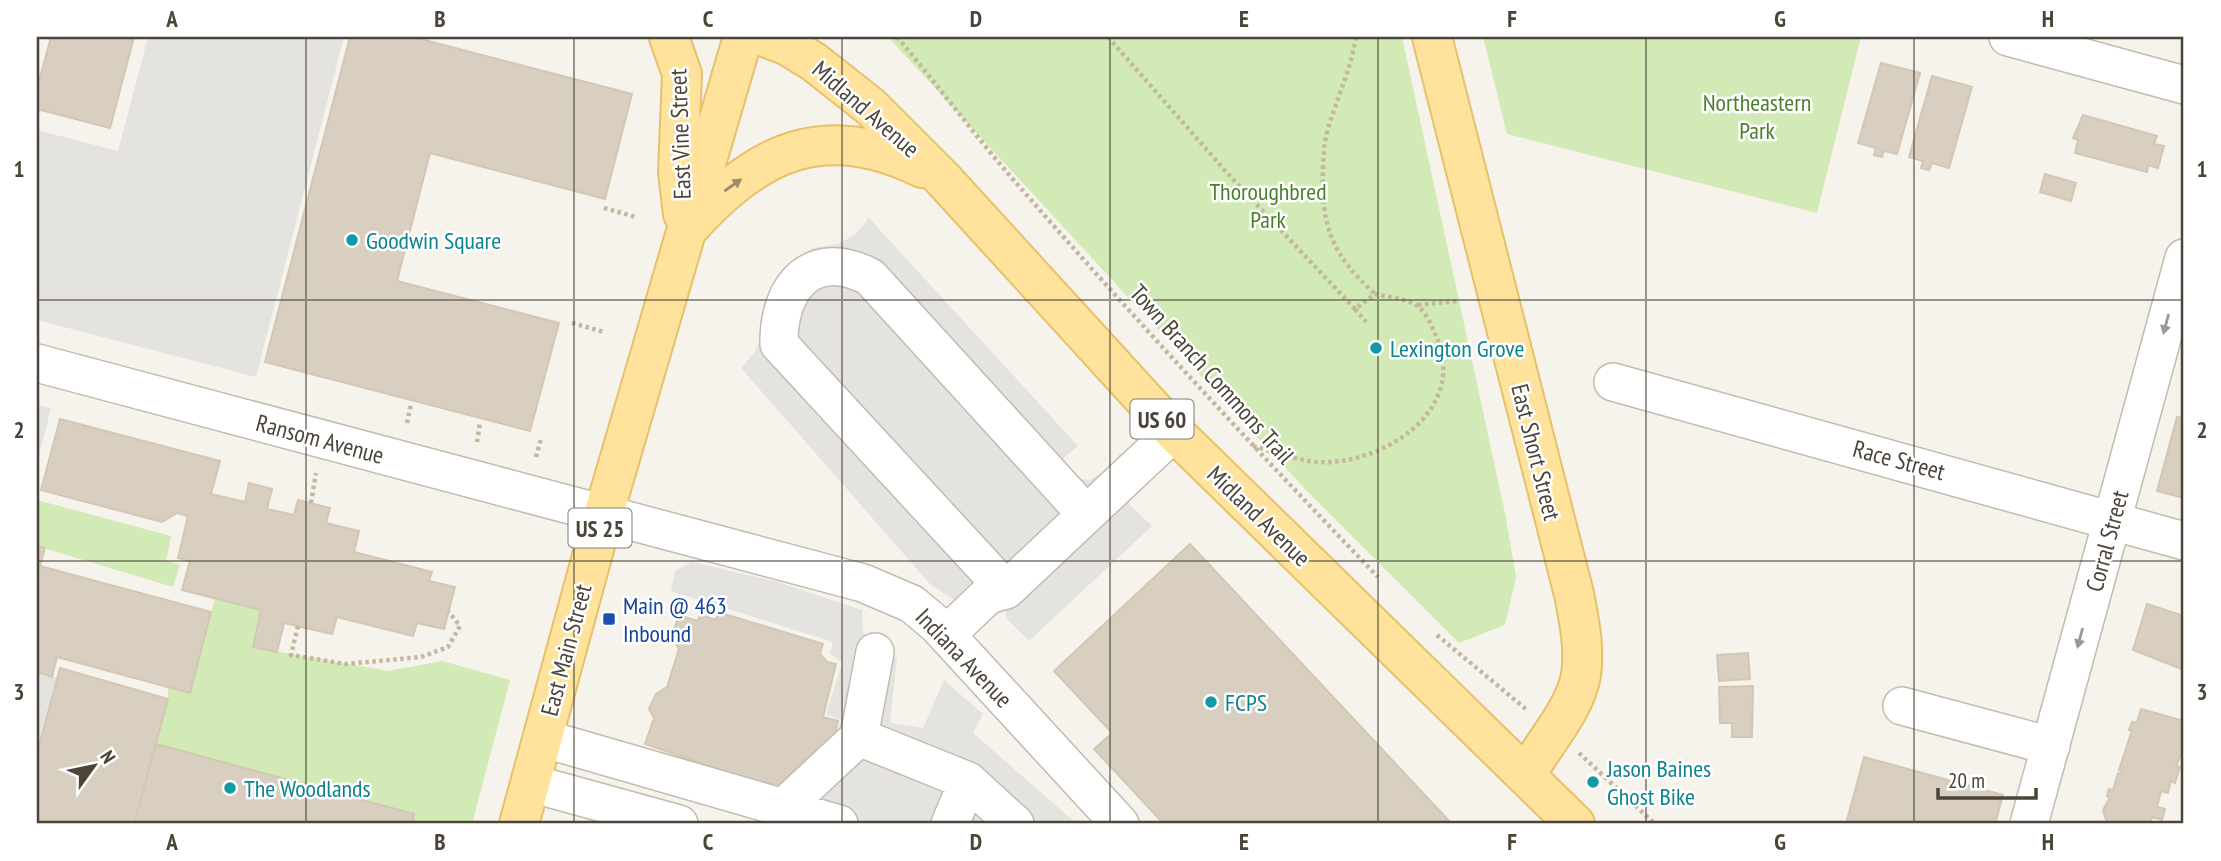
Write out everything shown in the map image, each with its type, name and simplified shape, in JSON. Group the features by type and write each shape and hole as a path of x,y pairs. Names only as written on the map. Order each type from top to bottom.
{"main road":[{"name":"East Vine Street","path":"669,37 682,74 678,172 685,233"},
{"name":"East Main Street","path":"519,824 603,516 743,37"},
{"name":"Midland Avenue","path":"765,37 788,46 836,77 943,178 1174,432 1575,824"},
{"name":"East Short Street","path":"1432,37 1574,594 1582,635 1581,676 1571,702 1526,775"},
{"name":"East Main Street","path":"685,233 716,197 762,165 792,150 814,146 862,146 884,151 943,178"}],"street":[{"path":"2008,37 2184,85"},
{"name":"Corral Street","path":"2029,824 2184,258"},
{"path":"1006,590 779,344 779,327 790,291 806,274 827,264 850,266 870,277 1086,513"},
{"name":"Ransom Avenue","path":"37,363 603,516"},
{"name":"Race Street","path":"1613,382 2184,541"},
{"path":"946,635 988,595 1006,590 1174,432"},
{"name":"Indiana Avenue","path":"603,516 863,583 912,604 946,635 1119,824"},
{"path":"783,808 859,737 875,652"},
{"path":"1902,706 2051,746"},
{"path":"859,737 968,781 1015,824"},
{"path":"542,738 839,824"},
{"path":"950,824 968,781"},
{"path":"530,783 679,824"}],"path":[{"name":"Town Branch Commons Trail","path":"897,37 1009,175 1252,446 1382,582"},
{"path":"1108,37 1228,174 1366,322"},
{"path":"1356,37 1354,54 1327,131 1321,185 1325,224 1332,244 1348,267 1375,294 1418,305 1457,301"},
{"path":"604,208 636,217"},
{"path":"1355,309 1375,294"},
{"path":"1252,446 1304,460 1330,462 1386,448 1419,425 1439,391 1443,371 1442,350 1430,323 1418,305"},
{"path":"572,323 604,332"},
{"path":"407,423 411,404"},
{"path":"477,442 480,423"},
{"path":"536,457 541,439"},
{"path":"311,503 317,465"},
{"path":"298,626 292,655 346,664 421,657 448,647 460,626 449,612"},
{"path":"1435,633 1527,710"},
{"path":"1585,758 1655,824"}],"green space":[{"name":"Thoroughbred Park","path":"888,37 1402,37 1505,513 1516,577 1505,625 1459,643 1306,490"},
{"name":"Northeastern Park","path":"1483,37 1861,37 1817,213 1507,134"},
{"path":"37,500 171,536 166,561 180,565 173,587 37,546"},
{"path":"215,598 261,610 253,647 388,671 442,661 510,680 472,824 412,824 414,814 156,744 168,699 168,687 190,692"}],"shaded area":[{"path":"148,37 344,37 256,377 37,320 37,130 118,151"},
{"path":"869,218 1078,446 1058,463 1069,477 1090,480 1110,468 1120,453 1147,480 1134,489 1129,504 1152,526 1029,641 1006,618 1006,608 962,605 930,584 741,368 755,352 767,321 773,287 786,265 813,248 838,244 855,235"},
{"path":"37,405 51,408 37,464"},
{"path":"692,562 778,582 862,610 863,633 897,659 890,723 923,728 944,680 983,714 973,733 1077,824 865,824 817,807 579,762 586,731 775,790 784,782 797,785 804,760 816,763 832,753 841,720 826,714 842,663 830,653 833,642 671,591 675,571"},
{"path":"37,673 58,678 37,754"}],"building":[{"path":"51,37 134,37 110,128 37,109 37,89"},
{"name":"Goodwin Square","path":"350,37 413,37 632,94 605,199 430,153 397,281 559,323 530,431 265,362"},
{"path":"1881,63 1920,73 1897,154 1884,151 1882,157 1874,155 1876,148 1858,143"},
{"path":"1932,76 1972,87 1949,168 1932,163 1929,170 1921,168 1923,161 1909,157"},
{"path":"2083,115 2157,136 2154,144 2164,146 2158,168 2148,165 2147,172 2075,153 2078,140 2073,138"},
{"path":"2045,174 2076,183 2071,201 2040,192"},
{"path":"2177,417 2184,418 2184,498 2157,491"},
{"path":"60,419 220,461 211,494 245,502 249,483 272,489 267,509 294,515 298,500 330,508 326,523 359,531 354,552 432,572 429,581 455,587 444,629 417,623 413,636 337,617 332,634 284,623 277,652 253,647 261,610 182,590 190,561 178,558 188,516 177,513 162,522 41,490"},
{"name":"FCPS","path":"1190,544 1452,824 1164,824 1094,749 1112,733 1054,671"},
{"path":"37,546 45,548 40,566 211,612 190,693 57,657 52,677 37,672"},
{"path":"2147,604 2184,616 2184,670 2133,650"},
{"path":"718,612 823,644 820,654 827,662 836,664 823,717 838,721 831,752 819,749 815,762 803,759 797,785 784,782 775,789 645,744 654,718 649,709 656,694 667,687 679,649 672,636 679,615 697,621 701,615 716,620"},
{"path":"1748,653 1750,679 1719,681 1717,655"},
{"path":"60,668 168,699 134,824 37,824 37,754"},
{"path":"1753,686 1752,737 1732,737 1732,723 1720,723 1719,687"},
{"path":"2141,709 2184,721 2184,748 2176,766 2180,767 2175,783 2171,781 2168,793 2161,791 2157,807 2165,809 2162,820 2152,817 2150,824 2107,824 2103,810 2110,797 2107,796 2109,789 2113,790 2118,773 2121,774 2122,770 2119,770 2132,730 2129,730 2132,722 2137,723"},
{"name":"The Woodlands","path":"156,744 414,814 412,824 134,824"},
{"path":"1864,757 2003,795 1995,824 1846,824"}],"place":[{"name":"Goodwin Square","path":"352,240"},
{"name":"Lexington Grove","path":"1376,348"},
{"name":"Main @ 463 Inbound","path":"609,619"},
{"name":"FCPS","path":"1211,702"},
{"name":"Jason Baines Ghost Bike","path":"1593,782"},
{"name":"The Woodlands","path":"230,788"}]}
